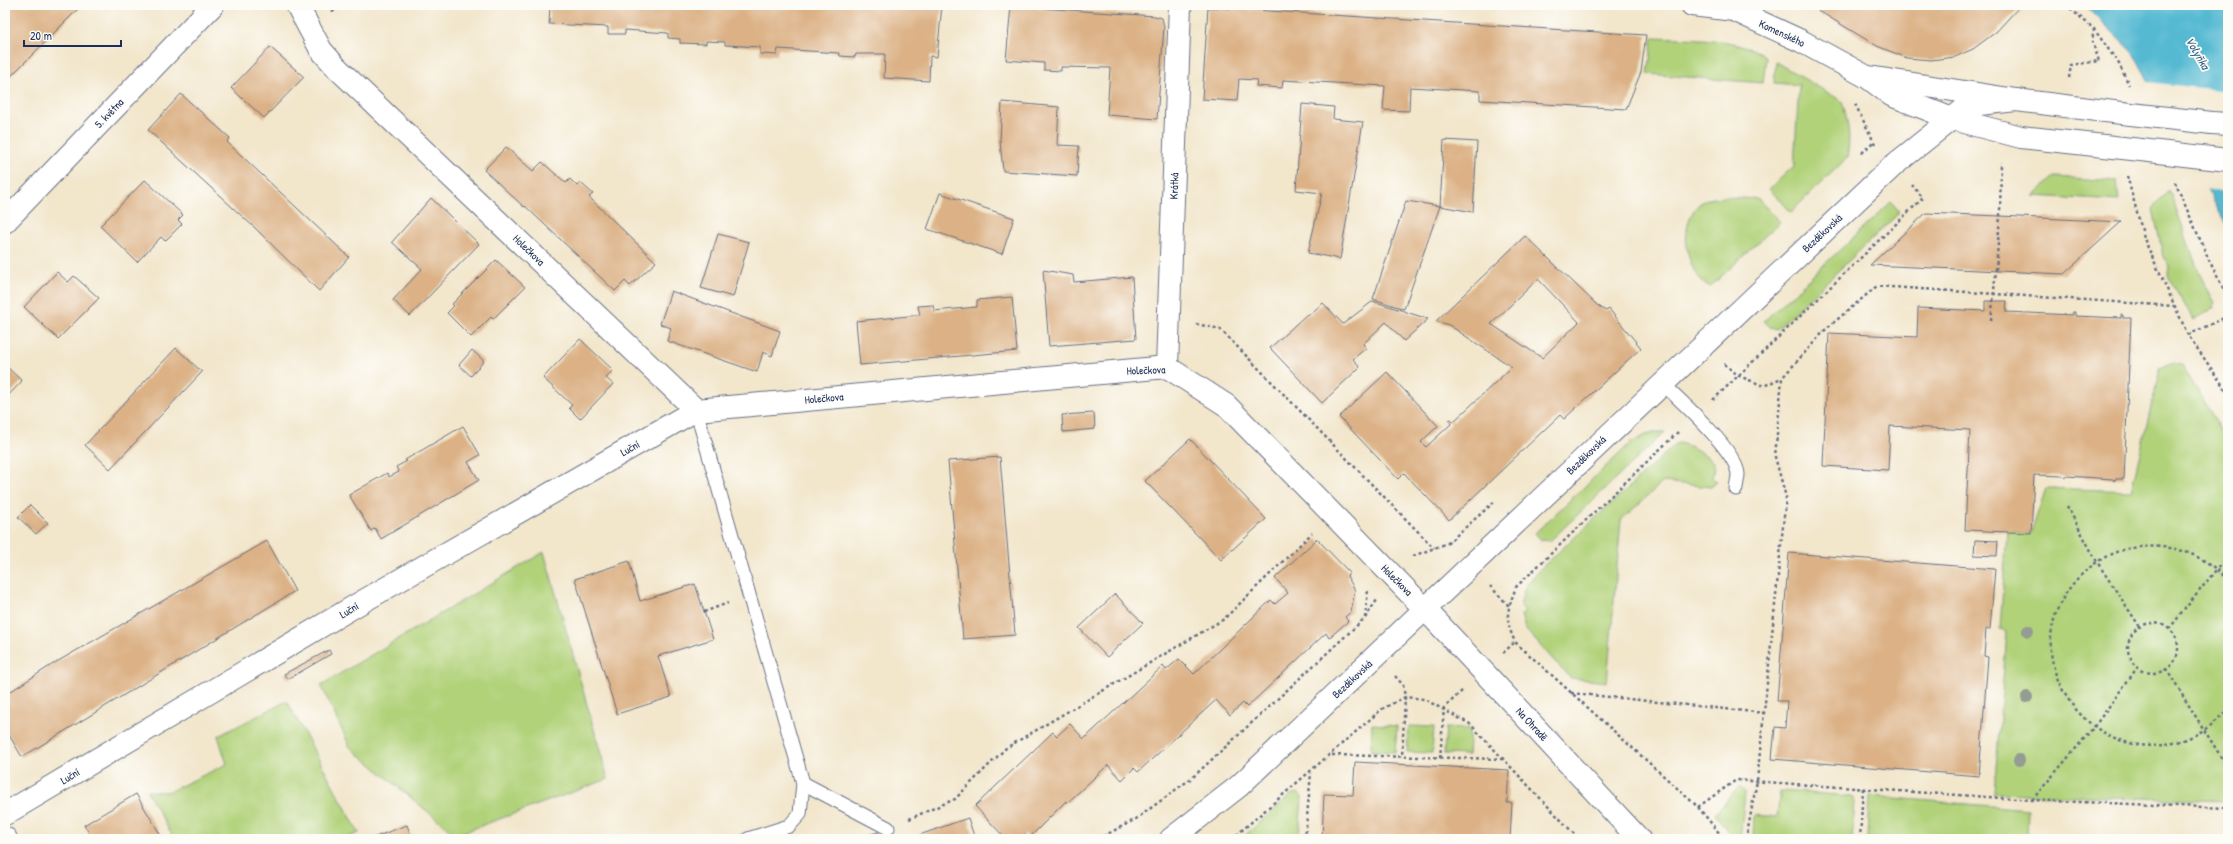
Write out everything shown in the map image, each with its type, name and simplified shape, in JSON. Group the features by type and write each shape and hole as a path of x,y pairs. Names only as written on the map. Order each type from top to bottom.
{"street":[{"name":"5. května","path":"5,222 213,5"},
{"name":"Holečkova","path":"297,5 321,50 337,68 696,410 1167,367 1226,405 1425,609"},
{"name":"Krátká","path":"1167,367 1180,5"},
{"name":"Komenského","path":"1692,5 1734,10 1801,41 1867,77 1891,95 1952,119 2022,137 2228,160"},
{"name":"Komenského","path":"1867,77 2016,100 2228,124"},
{"name":"Bezděkovská","path":"1171,839 1239,786 1662,383 1894,165 1964,109 2016,100"},
{"name":"Luční","path":"5,814 360,603 696,410"},
{"name":"Na Ohradě","path":"1425,609 1639,839"}],"lane":[{"path":"1662,383 1695,415 1731,459 1738,474 1736,489"},
{"path":"696,410 803,783 800,814 789,826 748,839"},
{"path":"803,783 888,828"}],"path":[{"path":"2066,5 2094,29 2092,41 2099,61 2071,65 2069,81"},
{"path":"1854,102 1873,142"},
{"path":"1992,320 2000,216 2001,161"},
{"path":"2126,172 2145,241 2174,306 2188,335 2228,393"},
{"path":"1724,839 1698,807 1515,642 1507,624 1509,606 1516,587 1924,198"},
{"path":"1695,352 1725,364 1739,376 1764,386 1782,378 1826,329 1877,286 2174,306"},
{"path":"2188,335 2228,316"},
{"path":"1169,322 1205,325 1220,329 1434,548"},
{"path":"1746,839 1757,781 1786,497 1775,457 1782,378"},
{"path":"2067,506 2097,562 2140,627"},
{"path":"888,828 955,799 1006,748 1224,619 1315,530"},
{"path":"2228,580 2218,570 2190,553 2159,546 2127,548 2097,562 2080,576 2066,594 2055,621 2052,644 2054,666 2064,694 2082,718 2094,728 2120,740 2149,746 2178,742 2205,730 2228,710"},
{"path":"2169,629 2218,570 2228,555"},
{"path":"1098,839 1136,819 1192,777 1365,618 1394,577"},
{"path":"1365,618 1369,582"},
{"path":"2155,623 2169,629 2174,634 2178,646 2175,659 2166,669 2152,673 2137,668 2132,661 2128,646 2134,632 2140,627 2155,623"},
{"path":"1351,630 1403,685 1405,697 1402,756"},
{"path":"2032,800 2094,728 2137,668"},
{"path":"2166,669 2228,768"},
{"path":"1570,692 1764,713"},
{"path":"1232,839 1382,709 1405,697 1424,699 1470,724 1505,759 1579,839"},
{"path":"1331,754 1505,759"},
{"path":"1305,839 1311,772"},
{"path":"1698,807 1736,780 2032,800 2228,808"},
{"path":"1860,839 1863,788"}],"green space":[{"path":"1653,37 1712,40 1741,45 1754,50 1766,57 1763,83 1648,74"},
{"path":"1776,62 1842,101 1848,130 1849,143 1847,158 1791,212 1769,189 1794,166 1799,85 1774,83"},
{"path":"2054,177 2117,181 2119,201 2033,196"},
{"path":"2169,190 2199,273 2215,303 2211,310 2194,320 2170,281 2168,274 2169,266 2163,256 2153,209"},
{"path":"1724,197 1759,199 1780,222 1710,287 1701,280 1694,270 1689,258 1686,233 1689,220 1694,210 1703,201"},
{"path":"1891,202 1898,210 1898,214 1777,329 1770,327 1764,321"},
{"path":"2172,364 2182,365 2228,442 2228,801 1994,793 2007,631 2000,629 2007,532 2031,533 2046,488 2131,491 2160,369"},
{"path":"1657,432 1665,432 1550,541 1541,540 1535,533 1631,443 1646,435"},
{"path":"1677,443 1692,447 1708,457 1715,466 1712,477 1717,482 1711,487 1663,482 1621,520 1607,682 1570,678 1525,629 1521,615 1525,612 1520,606 1525,587 1538,571"},
{"path":"544,552 608,779 456,835 350,747 321,685"},
{"path":"287,701 359,833 343,839 174,839 147,791 168,792 227,764 218,736"},
{"path":"1372,724 1397,726 1395,752 1371,751"},
{"path":"1409,726 1434,727 1432,753 1407,752"},
{"path":"1446,728 1470,729 1468,755 1444,754"},
{"path":"1739,787 1745,792 1740,839 1734,839 1715,814"},
{"path":"1780,791 1852,796 1855,801 1852,839 1753,839 1754,815 1777,817"},
{"path":"1298,793 1302,797 1299,839 1241,839 1292,794"},
{"path":"1870,796 2028,809 2027,839 1868,839"}],"water":[{"name":"Volyňka","path":"2085,5 2228,5 2228,228 2133,52"}],"pier":[{"path":"2147,82 2228,91 2228,192 2205,189"}],"building":[{"path":"5,5 82,5 5,82"},
{"path":"550,5 942,5 937,57 930,56 929,81 884,78 885,54 856,54 855,57 840,56 839,53 778,49 777,55 760,54 760,47 725,45 725,42 706,41 706,44 680,43 680,39 668,38 668,33 625,30 625,34 608,34 608,27 549,24"},
{"path":"1809,5 2021,5 1996,32 1973,49 1955,57 1931,60 1907,58 1877,46"},
{"path":"1011,6 1155,16 1162,18 1164,27 1157,119 1107,115 1110,68 1061,67 1061,71 1044,70 1044,63 1006,60"},
{"path":"1208,7 1646,35 1641,72 1626,109 1480,100 1480,91 1410,87 1409,111 1383,110 1385,86 1283,80 1282,88 1256,86 1257,80 1239,79 1237,101 1202,99"},
{"path":"270,47 304,77 264,118 231,88"},
{"path":"181,94 230,138 227,142 349,257 319,291 256,229 148,130"},
{"path":"1002,102 1059,107 1057,145 1079,146 1077,176 1003,171 1000,141"},
{"path":"1302,104 1334,107 1333,119 1363,122 1340,259 1308,253 1322,193 1296,190"},
{"path":"1444,140 1477,142 1473,212 1440,206"},
{"path":"506,147 533,171 542,162 566,183 570,179 577,186 581,183 593,194 589,197 656,262 630,286 625,281 615,291 525,206 524,207 484,170"},
{"path":"145,180 183,215 178,220 182,224 165,241 161,237 137,262 100,226"},
{"path":"940,193 1014,218 1002,254 927,229"},
{"path":"431,198 479,244 410,316 393,300 422,269 392,242"},
{"path":"1406,201 1440,206 1404,309 1373,299"},
{"path":"1926,213 2121,222 2064,274 1870,265"},
{"path":"718,234 749,242 733,297 701,288"},
{"path":"1525,236 1597,305 1606,311 1609,309 1641,348 1564,419 1560,415 1449,520 1404,473 1398,479 1339,417 1387,372 1438,426 1421,442 1426,447 1451,424 1449,420 1451,419 1453,422 1512,367 1449,325 1436,321","holes":["1538,279 1579,322 1542,358 1491,324"]},
{"path":"496,260 525,287 493,319 491,317 471,337 447,313 454,306 452,304"},
{"path":"1043,270 1073,275 1074,282 1132,277 1136,339 1049,346"},
{"path":"57,272 68,282 74,276 99,298 58,339 24,307"},
{"path":"671,291 780,331 772,356 763,352 757,372 667,341 671,328 660,324"},
{"path":"1012,297 1017,351 860,365 856,321 920,315 918,306 933,305 934,311 977,307 977,300"},
{"path":"1373,301 1428,319 1404,341 1386,322 1363,344 1366,348 1353,359 1360,367 1322,403 1270,348 1307,314 1309,315 1323,303 1343,324"},
{"path":"1985,301 2007,301 2006,312 2073,315 2073,312 2075,312 2075,316 2121,318 2121,315 2123,315 2123,318 2131,318 2124,479 2115,479 2114,481 2113,479 2066,476 2066,478 2064,476 2034,475 2031,533 1965,530 1970,430 1890,426 1888,470 1823,466 1829,333 1917,337 1918,308 1985,311"},
{"path":"580,339 613,370 606,378 613,384 580,419 569,408 572,405 543,378"},
{"path":"176,348 202,372 110,469 85,445"},
{"path":"472,350 484,361 471,376 459,365"},
{"path":"5,365 22,381 5,399"},
{"path":"1094,413 1095,429 1063,432 1062,415"},
{"path":"463,426 480,455 468,462 479,480 381,539 375,528 371,531 349,495 387,473 389,477 399,472 396,467 407,461 405,460"},
{"path":"1190,439 1266,519 1221,560 1145,481"},
{"path":"1000,457 1015,635 963,639 948,461"},
{"path":"30,505 48,523 36,534 18,517"},
{"path":"1317,539 1350,573 1347,576 1355,590 1351,612 1345,617 1348,621 1329,638 1326,633 1247,707 1243,703 1230,715 1216,700 1138,772 1134,768 1122,780 1108,765 1067,803 1066,801 1029,838 1025,834 1020,839 1006,839 975,806 1053,732 1057,736 1070,724 1084,739 1163,666 1166,670 1179,659 1194,674 1271,600 1275,604 1288,593 1275,578"},
{"path":"1975,540 1998,541 1997,556 1974,555"},
{"path":"267,541 295,591 22,757 5,728 5,695 53,664"},
{"path":"1789,553 1995,569 1990,629 1986,629 1984,656 1988,657 1979,776 1772,759 1775,727 1785,728 1787,701 1777,701"},
{"path":"629,561 640,601 695,584 713,639 658,656 671,697 617,714 575,579"},
{"path":"1115,594 1143,623 1107,657 1079,628"},
{"path":"329,650 331,654 288,679 284,674"},
{"path":"1355,762 1509,770 1507,803 1512,803 1510,839 1322,839 1324,794 1353,795"},
{"path":"136,794 163,839 93,839 84,825"},
{"path":"968,818 975,839 908,839"},
{"path":"407,825 412,839 370,839"},
{"path":"878,832 880,839 855,839"}]}
